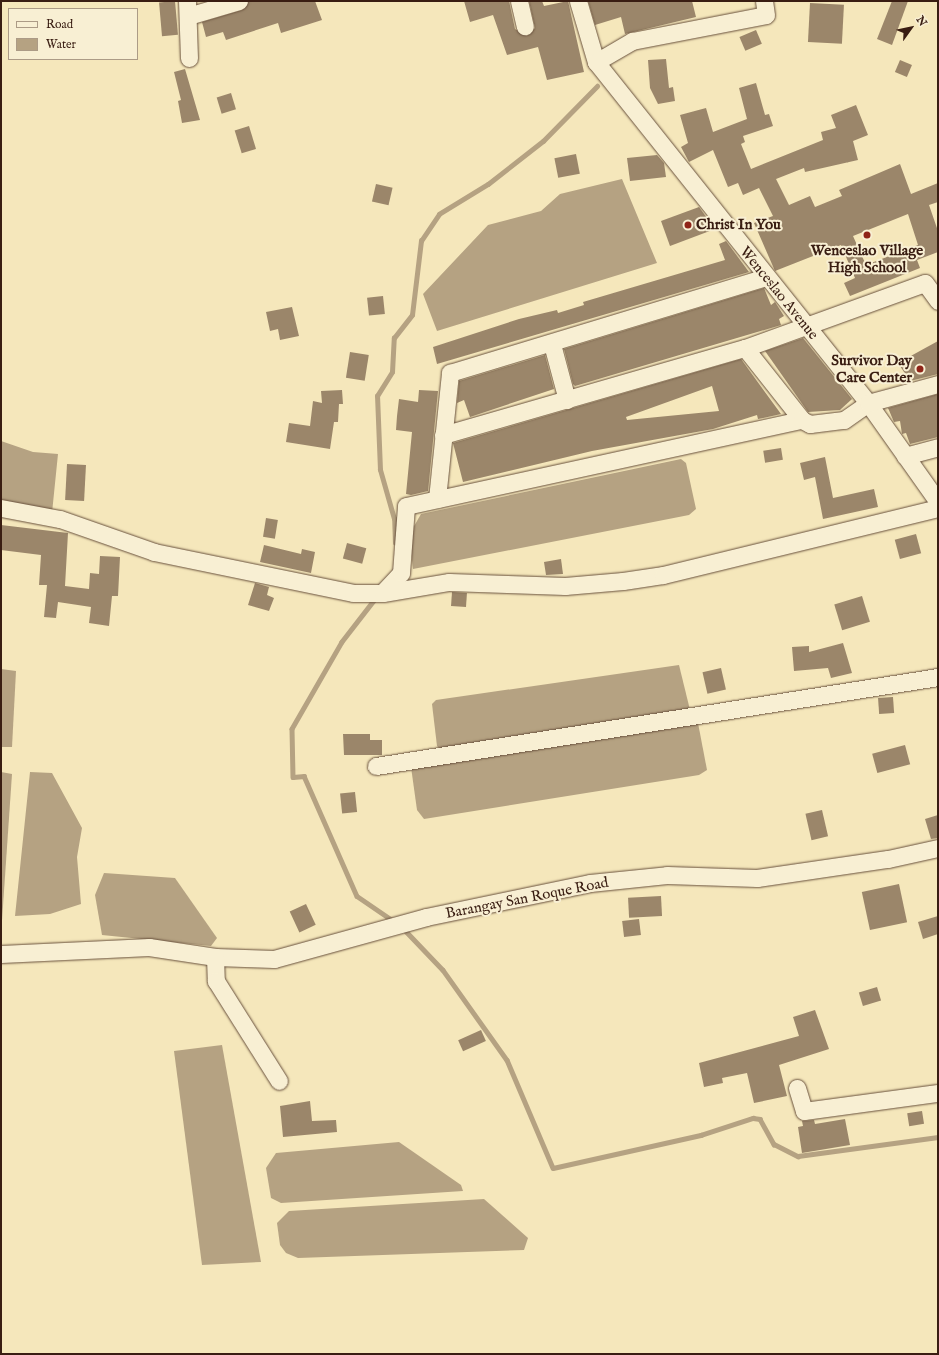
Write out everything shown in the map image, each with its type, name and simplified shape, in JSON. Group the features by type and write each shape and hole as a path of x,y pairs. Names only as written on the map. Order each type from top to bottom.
{"street":[{"path":"190,58 188,8 239,1"},
{"path":"519,1 525,26"},
{"name":"Wenceslao Avenue","path":"578,1 596,62 868,403 938,502"},
{"path":"596,62 632,41 766,15 764,1"},
{"path":"437,499 450,373 552,344 766,277"},
{"path":"443,435 745,348 925,283 938,301"},
{"path":"552,344 567,400"},
{"path":"745,348 802,420 810,424 844,420 868,403 938,384"},
{"path":"384,591 401,573 406,506 802,420"},
{"path":"905,456 938,447"},
{"path":"1,508 60,519 154,552 258,575 353,593 384,591 449,582 565,586 624,581 663,575 938,508"},
{"path":"376,766 938,677"},
{"name":"Barangay San Roque Road","path":"1,954 149,947 215,957 274,959 426,917 590,883 667,875 757,878 888,859 938,848"},
{"path":"215,957 216,981 279,1081"},
{"path":"797,1088 804,1111 938,1093"}],"water":[{"path":"622,179 657,263 437,331 423,294 488,225 541,211 560,194"},
{"path":"1,441 33,452 58,454 52,513 1,502"},
{"path":"681,459 686,463 696,509 689,515 413,569 409,535 421,514"},
{"path":"679,665 690,710 442,751 437,746 432,704 436,700"},
{"path":"1,669 16,671 12,747 1,747"},
{"path":"698,723 707,770 699,775 424,819 417,810 411,767"},
{"path":"1,772 12,774 1,935"},
{"path":"30,772 52,773 82,828 77,857 81,904 50,914 15,916"},
{"path":"104,873 175,878 217,938 211,946 102,935 95,895"},
{"path":"222,1045 261,1262 202,1265 174,1051"},
{"path":"399,1142 461,1185 463,1191 281,1203 271,1198 266,1168 276,1153"},
{"path":"484,1199 528,1238 524,1250 298,1258 286,1253 280,1245 277,1223 289,1211"}],"building":[{"path":"175,1 178,35 162,36 159,2"},
{"path":"249,1 315,1 322,20 281,33 278,23 226,40 223,32 206,37 202,22 242,10"},
{"path":"464,1 509,1 515,29 527,36 535,28 529,1 542,1 544,6 568,1 584,72 547,80 538,47 507,55 493,15 470,22"},
{"path":"588,1 692,1 696,17 625,34 621,17 595,25"},
{"path":"892,1 908,1 892,45 877,39"},
{"path":"810,3 844,5 842,44 808,42"},
{"path":"756,30 762,44 745,51 739,37"},
{"path":"666,59 669,88 673,87 675,101 658,104 650,88 648,60"},
{"path":"900,60 912,65 907,77 895,72"},
{"path":"185,69 200,120 182,123 178,101 181,100 174,72"},
{"path":"756,83 765,115 769,114 773,126 743,136 745,142 741,144 751,169 823,140 821,132 836,128 831,115 856,105 868,135 853,141 858,160 805,172 804,168 776,179 789,205 810,196 815,207 842,196 839,190 900,164 911,194 938,183 938,202 929,205 938,231 938,252 917,260 920,268 850,296 844,283 855,278 841,245 775,271 754,223 773,216 759,188 743,195 738,183 728,187 713,150 689,162 681,147 688,143 680,115 706,108 713,132 747,119 739,88","holes":["908,214 918,245 866,265 853,236"]},
{"path":"231,93 236,109 222,114 217,97"},
{"path":"249,126 256,149 242,153 235,130"},
{"path":"576,154 580,174 558,178 554,158"},
{"path":"657,155 664,163 666,177 630,181 627,158"},
{"path":"376,184 393,188 389,205 372,202"},
{"name":"Christ In You","path":"699,207 715,229 670,246 661,221"},
{"path":"726,241 749,272 437,364 433,347 519,319 557,310 558,313 584,305 583,302 725,260 719,244"},
{"path":"764,288 771,305 775,302 784,316 779,319 781,325 575,386 573,384 564,349"},
{"path":"383,296 385,314 369,316 367,298"},
{"path":"292,307 299,336 280,340 278,329 270,331 266,312"},
{"path":"803,338 852,399 840,410 808,412 765,351"},
{"name":"Survivor Day Care Center","path":"938,341 938,374 910,381 898,363"},
{"path":"350,352 369,355 365,381 346,378"},
{"path":"545,355 554,389 470,417 464,400 457,403 459,381"},
{"path":"741,359 781,414 758,419 757,415 713,429 592,451 463,482 453,443","holes":["712,386 719,411 627,420 626,417"]},
{"path":"342,390 343,404 339,404 338,422 334,422 330,449 286,442 289,423 310,426 313,401 322,403 321,391"},
{"path":"419,390 438,391 428,491 411,495 406,494 412,432 396,430 397,416 399,399 418,402"},
{"path":"938,394 938,437 910,444 906,433 902,434 900,421 894,422 888,408"},
{"path":"781,448 783,460 765,463 763,451"},
{"path":"825,457 833,498 874,489 878,507 823,519 815,477 804,480 800,463"},
{"path":"67,464 86,465 84,501 65,500"},
{"path":"266,518 278,520 275,539 263,537"},
{"path":"1,525 68,533 65,586 89,589 90,573 99,574 100,556 120,557 118,596 112,596 109,626 89,623 91,607 58,602 56,618 44,617 47,585 39,585 41,555 1,550"},
{"path":"916,534 921,553 900,559 895,540"},
{"path":"347,543 366,548 362,564 343,558"},
{"path":"264,545 301,554 302,549 315,552 311,573 260,562"},
{"path":"561,559 563,574 546,575 544,562"},
{"path":"255,583 269,587 267,595 274,598 269,611 248,605"},
{"path":"452,592 467,593 466,607 451,606"},
{"path":"862,596 870,622 842,630 834,604"},
{"path":"843,643 852,673 831,678 828,668 794,671 792,647 809,646 809,652"},
{"path":"721,668 726,689 707,694 702,672"},
{"path":"893,697 894,713 879,714 878,698"},
{"path":"343,734 370,734 370,740 382,740 382,755 344,755"},
{"path":"905,745 910,764 877,773 872,754"},
{"path":"355,792 357,812 342,813 340,794"},
{"path":"822,810 828,836 812,840 805,814"},
{"path":"938,815 938,838 931,839 925,819"},
{"path":"899,884 907,922 870,930 862,892"},
{"path":"661,896 662,916 629,918 628,898"},
{"path":"306,904 316,925 299,932 290,912"},
{"path":"938,916 938,934 923,939 918,922"},
{"path":"639,919 641,935 624,937 622,921"},
{"path":"877,987 881,1000 863,1006 859,993"},
{"path":"815,1010 829,1049 779,1065 787,1096 754,1103 747,1073 722,1078 723,1083 704,1087 699,1063 799,1036 793,1017"},
{"path":"481,1030 486,1041 463,1051 458,1040"},
{"path":"310,1101 312,1121 336,1120 337,1132 283,1137 280,1106"},
{"path":"922,1111 924,1124 909,1126 907,1113"},
{"path":"845,1119 850,1145 802,1153 798,1127 803,1126 802,1121 814,1120 815,1124"}],"waterway":[{"path":"395,543 394,519 380,470 377,396 392,372 394,338 412,315 421,241 439,214 488,184 543,141 597,86"},
{"path":"376,598 342,642 292,729 293,777 304,776 357,896 395,922"},
{"path":"402,927 443,970 507,1060 553,1168 701,1135 753,1118 760,1119 774,1144 798,1156 938,1137"}],"place":[{"name":"Christ In You","path":"688,225"},
{"name":"Wenceslao Village High School","path":"867,235"},
{"name":"Survivor Day Care Center","path":"920,369"}]}
